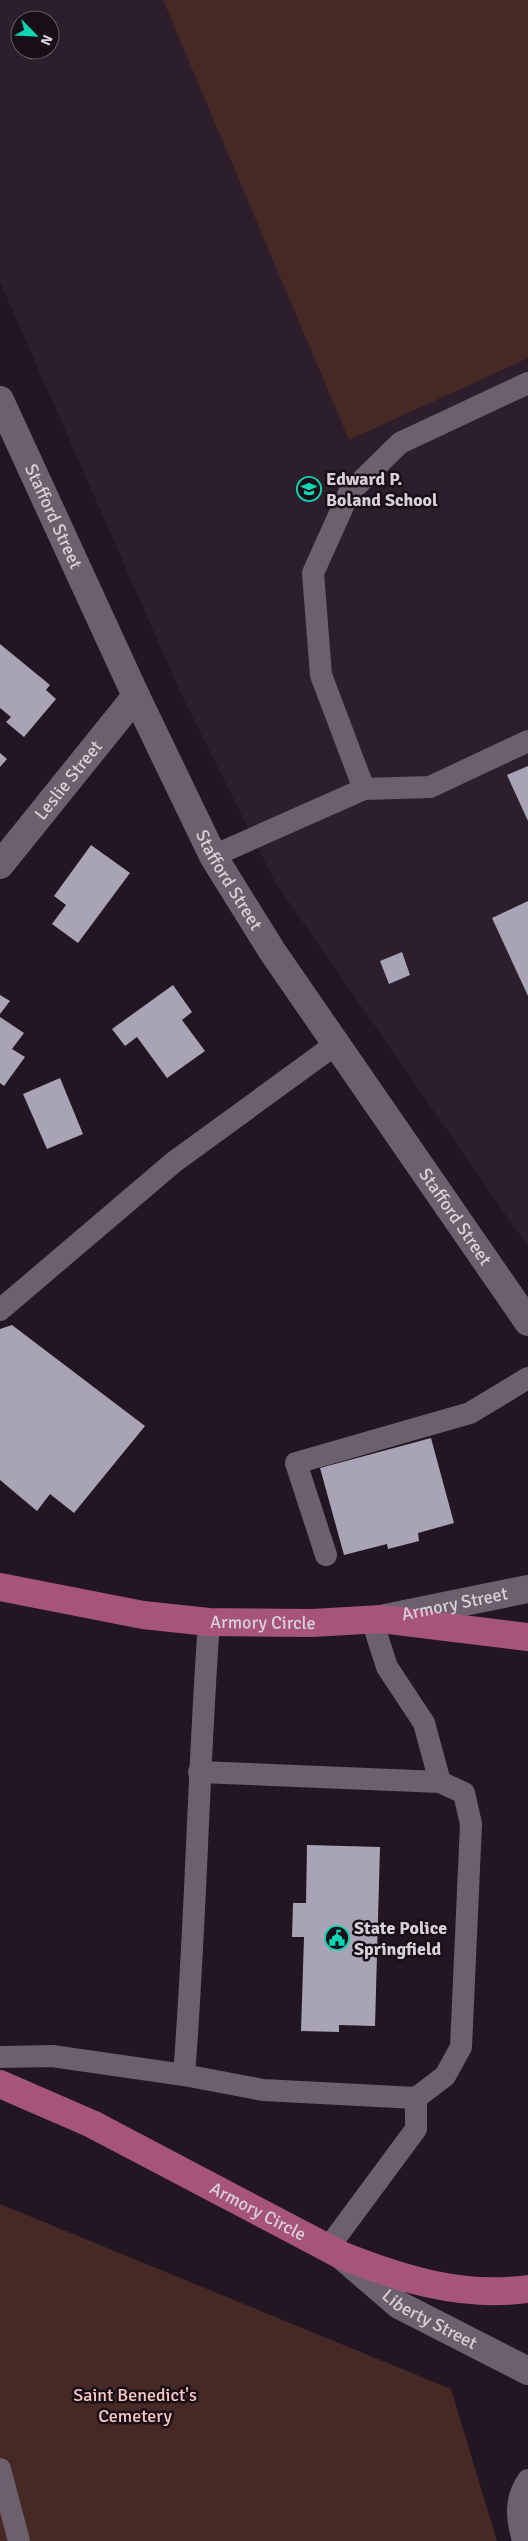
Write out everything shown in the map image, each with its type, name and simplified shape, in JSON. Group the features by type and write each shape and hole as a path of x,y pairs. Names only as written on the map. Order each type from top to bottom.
{"main road":[{"name":"Stafford Street","path":"0,400 136,696 213,856 272,951 528,1322"},
{"name":"Leslie Street","path":"0,865 136,696"},
{"name":"Armory Circle","path":"0,1587 133,1613 209,1622 312,1623 377,1620 528,1637"},
{"name":"Armory Street","path":"377,1620 528,1589"},
{"name":"Armory Circle","path":"0,2084 92,2124 334,2251 403,2278 448,2288 488,2292 528,2289"},
{"name":"Liberty Street","path":"334,2251 399,2305 528,2371"}],"lane":[{"path":"364,789 321,675 313,573 349,493 400,443 528,383"},
{"path":"213,856 364,789 430,787 528,741"},
{"path":"0,1310 174,1162 336,1044"},
{"path":"326,1555 296,1463 470,1413 528,1378"},
{"path":"377,1620 387,1667 424,1723 440,1782"},
{"path":"184,2075 189,2009 199,1772 209,1622"},
{"path":"0,2057 5,2055 52,2056 184,2075 263,2090 416,2098 445,2076 461,2046 471,1824 464,1794 440,1782 199,1772"},
{"path":"334,2251 416,2129 416,2098"},
{"path":"0,2469 19,2541"},
{"path":"523,2541 517,2517 520,2492 528,2480"}],"shaded area":[{"name":"Edward P. Boland School","path":"0,0 528,0 528,1247 275,882 182,696 0,282"}],"green space":[{"path":"163,0 528,0 528,358 349,440"},
{"name":"Saint Benedict's Cemetery","path":"0,2204 451,2389 497,2541 0,2541"}],"building":[{"path":"0,644 50,685 46,690 56,699 24,737 6,722 11,717 0,708"},
{"path":"0,753 7,759 0,767"},
{"path":"528,766 528,821 507,775"},
{"path":"91,845 130,873 78,943 52,924 66,905 54,896"},
{"path":"528,901 528,996 492,918"},
{"path":"402,952 410,975 389,984 380,961"},
{"path":"173,985 192,1012 182,1020 205,1051 167,1078 137,1037 125,1046 112,1029"},
{"path":"0,995 10,1001 0,1014"},
{"path":"0,1017 24,1033 12,1049 25,1057 4,1086 0,1083"},
{"path":"60,1078 83,1134 47,1149 23,1094"},
{"path":"12,1325 145,1426 74,1513 50,1494 37,1511 0,1480 0,1329"},
{"path":"431,1438 454,1523 418,1533 419,1541 388,1549 387,1544 344,1555 320,1468"},
{"path":"307,1845 380,1847 375,2026 339,2025 339,2032 301,2031 304,1937 292,1937 293,1903 306,1903"}],"place":[{"name":"Edward P. Boland School","path":"309,489"},
{"name":"State Police Springfield","path":"337,1938"}]}
